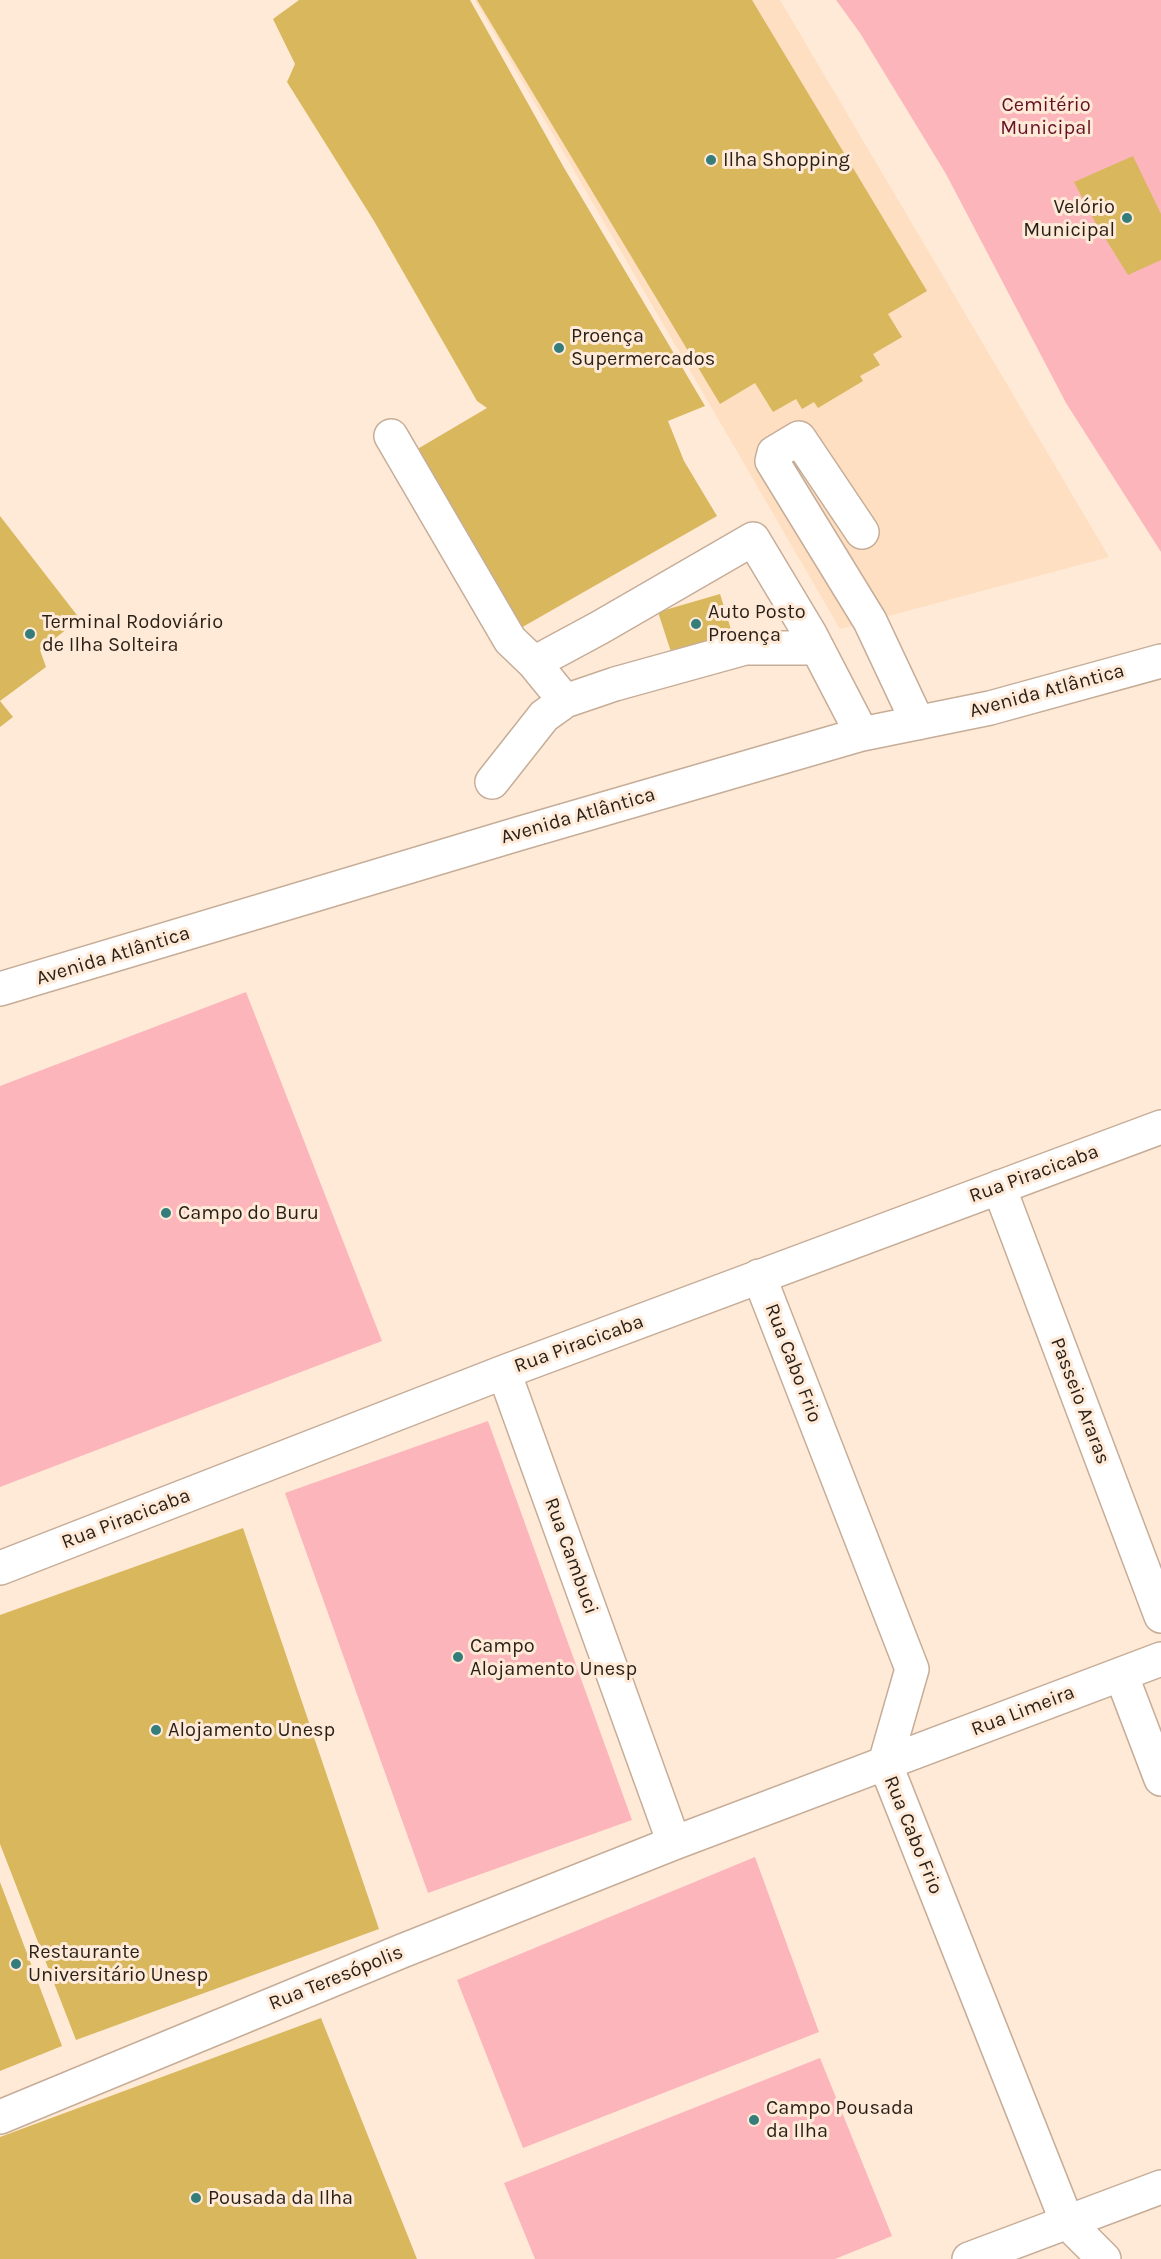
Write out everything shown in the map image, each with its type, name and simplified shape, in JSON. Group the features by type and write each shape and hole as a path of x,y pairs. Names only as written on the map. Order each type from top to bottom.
{"street":[{"path":"390,436 510,640 534,663 565,701"},
{"path":"862,532 799,438 774,453 772,461 870,621 918,723"},
{"path":"534,663 753,539 817,648 862,734"},
{"path":"492,782 544,716 565,701 615,684 745,648 817,648"},
{"name":"Avenida Atlântica","path":"0,989 862,734 990,708 1161,661"},
{"name":"Rua Piracicaba","path":"0,1568 504,1372 1161,1127"},
{"name":"Passeio Araras","path":"999,1187 1161,1616"},
{"name":"Rua Cabo Frio","path":"759,1276 912,1669 885,1763 1067,2222"},
{"name":"Rua Cambuci","path":"504,1372 674,1843"},
{"name":"Rua Limeira","path":"674,1843 1161,1659"},
{"path":"1121,1674 1161,1779"},
{"name":"Rua Teresópolis","path":"0,2117 402,1951 674,1843"},
{"path":"969,2259 1161,2187"},
{"path":"1067,2222 1104,2259"}],"shaded area":[{"path":"475,0 780,0 1109,557 840,629"}],"green space":[{"name":"Cemitério Municipal","path":"836,0 1161,0 1161,552 1066,403 946,174 860,33"},
{"name":"Campo do Buru","path":"246,992 382,1341 0,1487 0,1086"},
{"name":"Campo Alojamento Unesp","path":"488,1421 632,1820 428,1893 285,1493"},
{"path":"755,1857 819,2032 523,2148 457,1980"},
{"name":"Campo Pousada da Ilha","path":"820,2058 892,2236 835,2259 535,2259 504,2183"}],"building":[{"name":"Proença Supermercados","path":"299,0 470,0 563,166 705,406 668,421 684,461 717,516 512,633 409,454 487,408 477,401 374,221 287,82 295,64 273,19"},
{"name":"Ilha Shopping","path":"477,0 752,0 927,291 888,314 902,337 873,354 880,365 860,376 863,381 818,408 814,402 802,409 796,399 773,412 755,383 720,404"},
{"name":"Velório Municipal","path":"1133,156 1161,214 1161,260 1128,275 1095,222 1074,182"},
{"name":"Terminal Rodoviário de Ilha Solteira","path":"0,516 80,619 40,650 46,667 0,701"},
{"name":"Auto Posto Proença","path":"720,594 733,636 672,655 658,612"},
{"path":"0,701 13,717 0,727"},
{"name":"Alojamento Unesp","path":"243,1528 379,1929 76,2040 0,1844 0,1615"},
{"name":"Restaurante Universitário Unesp","path":"0,1882 62,2046 0,2071"},
{"name":"Pousada da Ilha","path":"321,2018 417,2259 0,2259 0,2137"}],"place":[{"name":"Ilha Shopping","path":"711,160"},
{"name":"Velório Municipal","path":"1127,218"},
{"name":"Proença Supermercados","path":"559,348"},
{"name":"Auto Posto Proença","path":"696,624"},
{"name":"Terminal Rodoviário de Ilha Solteira","path":"30,634"},
{"name":"Campo do Buru","path":"166,1213"},
{"name":"Campo Alojamento Unesp","path":"458,1657"},
{"name":"Alojamento Unesp","path":"156,1730"},
{"name":"Restaurante Universitário Unesp","path":"16,1964"},
{"name":"Campo Pousada da Ilha","path":"754,2120"},
{"name":"Pousada da Ilha","path":"196,2198"}]}
